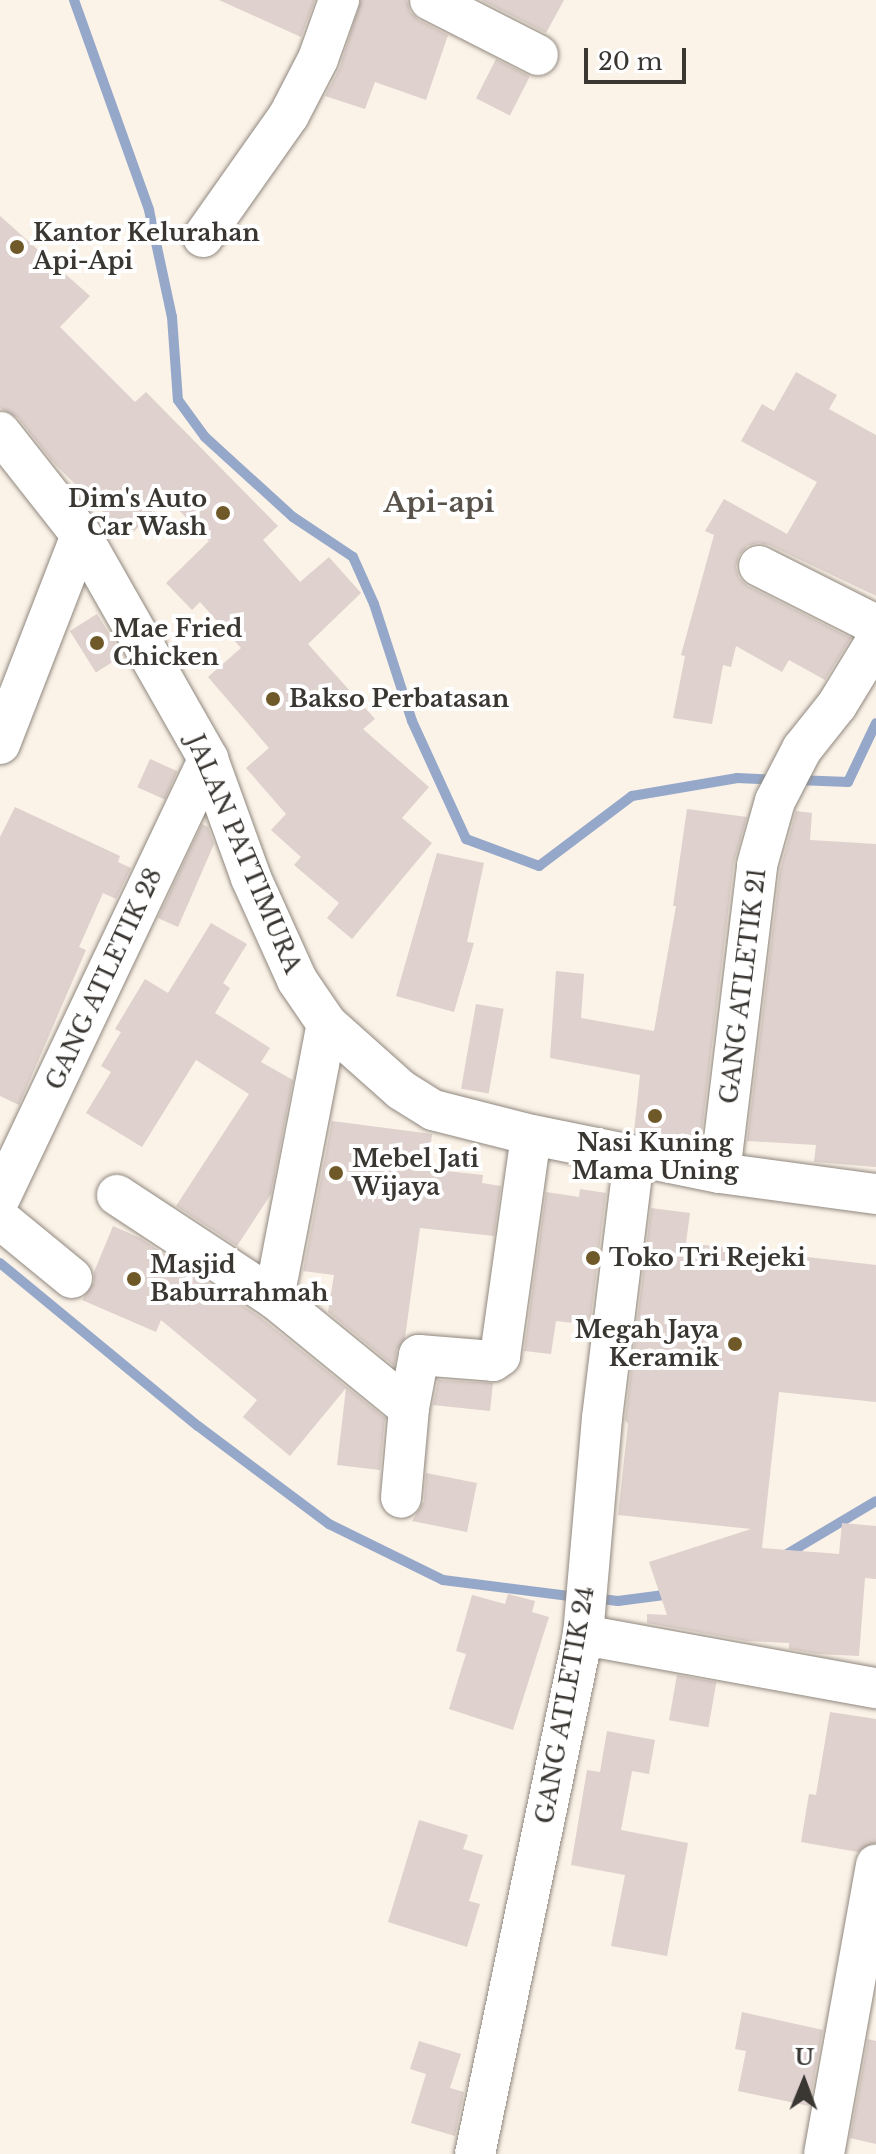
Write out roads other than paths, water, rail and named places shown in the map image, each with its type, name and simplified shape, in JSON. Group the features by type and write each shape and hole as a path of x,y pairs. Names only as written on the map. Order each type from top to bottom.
{"street":[{"path":"203,237 289,115 318,59 339,0"},
{"path":"430,0 538,55"},
{"name":"JALAN PATTIMURA","path":"0,432 81,535 208,759 251,878 297,980 327,1024 401,1090 433,1110 531,1135 720,1173 876,1194"},
{"path":"0,744 81,535"},
{"name":"GANG ATLETIK 21","path":"720,1173 757,865 775,801 802,749 837,705 876,641 875,630 856,614 759,566"},
{"name":"GANG ATLETIK 28","path":"0,1198 208,759"},
{"path":"274,1298 327,1024"},
{"path":"401,1498 409,1408 419,1355 493,1361 500,1356 531,1135"},
{"name":"GANG ATLETIK 24","path":"475,2154 585,1615 602,1418 634,1156"},
{"path":"117,1195 274,1298 409,1408"},
{"path":"0,1219 72,1278"},
{"path":"585,1615 876,1688"},
{"path":"824,2154 876,1865"}],"waterway":[{"path":"74,0 149,210 172,317 178,400 205,437 293,517 353,557 374,604 412,721 466,839 539,866 632,796 737,778 777,780"},
{"path":"797,780 848,782 876,723"},
{"path":"0,1263 198,1426 329,1524 443,1580 577,1597"},
{"path":"782,1557 876,1501"},
{"path":"593,1598 618,1601 672,1594"}],"place":[{"name":"Kantor Kelurahan Api-Api","path":"17,247"},
{"name":"Dim's Auto Car Wash","path":"223,513"},
{"name":"Mae Fried Chicken","path":"97,643"},
{"name":"Bakso Perbatasan","path":"273,699"},
{"name":"Nasi Kuning Mama Uning","path":"655,1116"},
{"name":"Mebel Jati Wijaya","path":"336,1173"},
{"name":"Toko Tri Rejeki","path":"593,1258"},
{"name":"Masjid Baburrahmah","path":"134,1279"},
{"name":"Megah Jaya Keramik","path":"735,1344"}],"district":[{"name":"Api-api","path":"439,503"}]}
